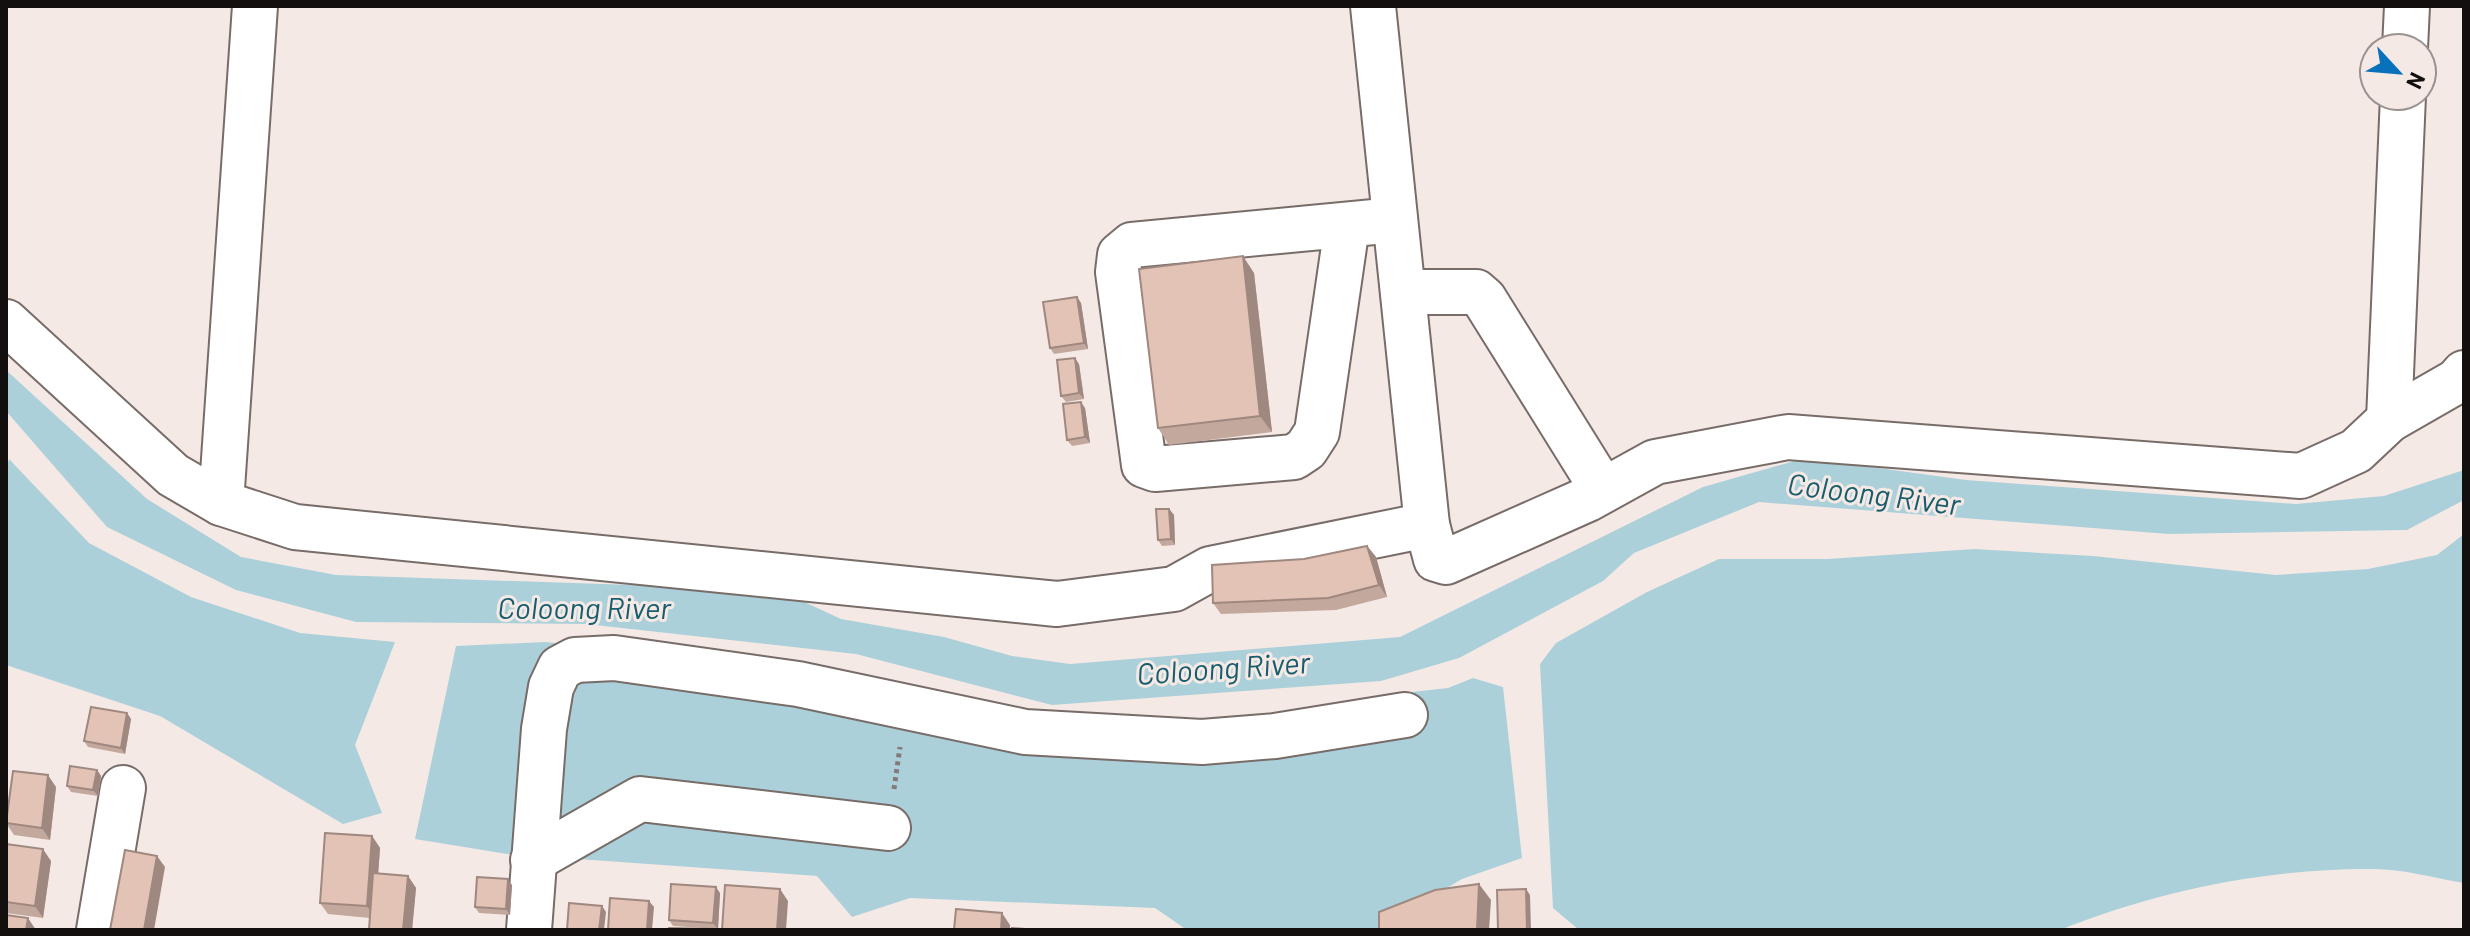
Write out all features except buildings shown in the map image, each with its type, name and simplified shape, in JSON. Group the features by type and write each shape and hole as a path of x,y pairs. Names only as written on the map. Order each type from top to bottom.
{"street":[{"path":"221,503 255,6"},
{"path":"1373,6 1427,525 1436,559 1446,562 1603,490 1655,462 1788,437 2301,476 2356,451 2389,420 2457,381 2464,373"},
{"path":"2406,32 2407,6"},
{"path":"2389,420 2402,112"},
{"path":"1347,226 1317,432 1306,449 1294,457 1155,469 1144,465 1118,272 1120,255 1132,245 1395,220"},
{"path":"1403,292 1476,292 1484,299 1603,490"},
{"path":"6,322 173,475 221,503 295,527 1057,604 1174,589 1210,569 1427,525"},
{"path":"529,930 551,687 560,668 575,660 614,658 798,684 1025,732 1202,742 1275,736 1405,715"},
{"path":"99,930 123,788"},
{"path":"533,860 640,799 888,828"}],"path":[{"path":"888,828 907,707"}],"water":[{"name":"Coloong River","path":"6,370 147,499 241,557 336,575 661,586 798,599 841,619 944,637 1012,656 1070,664 1400,637 1703,487 1805,458 1966,480 2296,504 2384,496 2464,470 2464,500 2407,530 2169,534 1759,502 1634,553 1603,581 1459,658 1381,681 1052,705 856,654 586,624 356,622 236,590 107,527 6,411"},
{"path":"9,459 89,543 191,597 300,633 395,642 355,745 382,813 343,824 160,716 6,665 6,471"},
{"path":"2464,534 2464,883 2384,869 2294,873 2174,893 2060,930 1579,930 1553,908 1540,664 1556,643 1647,592 1719,559 1828,559 1974,549 2093,556 2276,575 2368,569 2437,555"},
{"path":"545,642 838,672 1046,727 1346,714 1403,693 1448,688 1473,678 1503,687 1522,858 1462,879 1376,930 1187,930 1155,908 910,898 852,917 817,876 507,854 415,839 456,646"}]}
